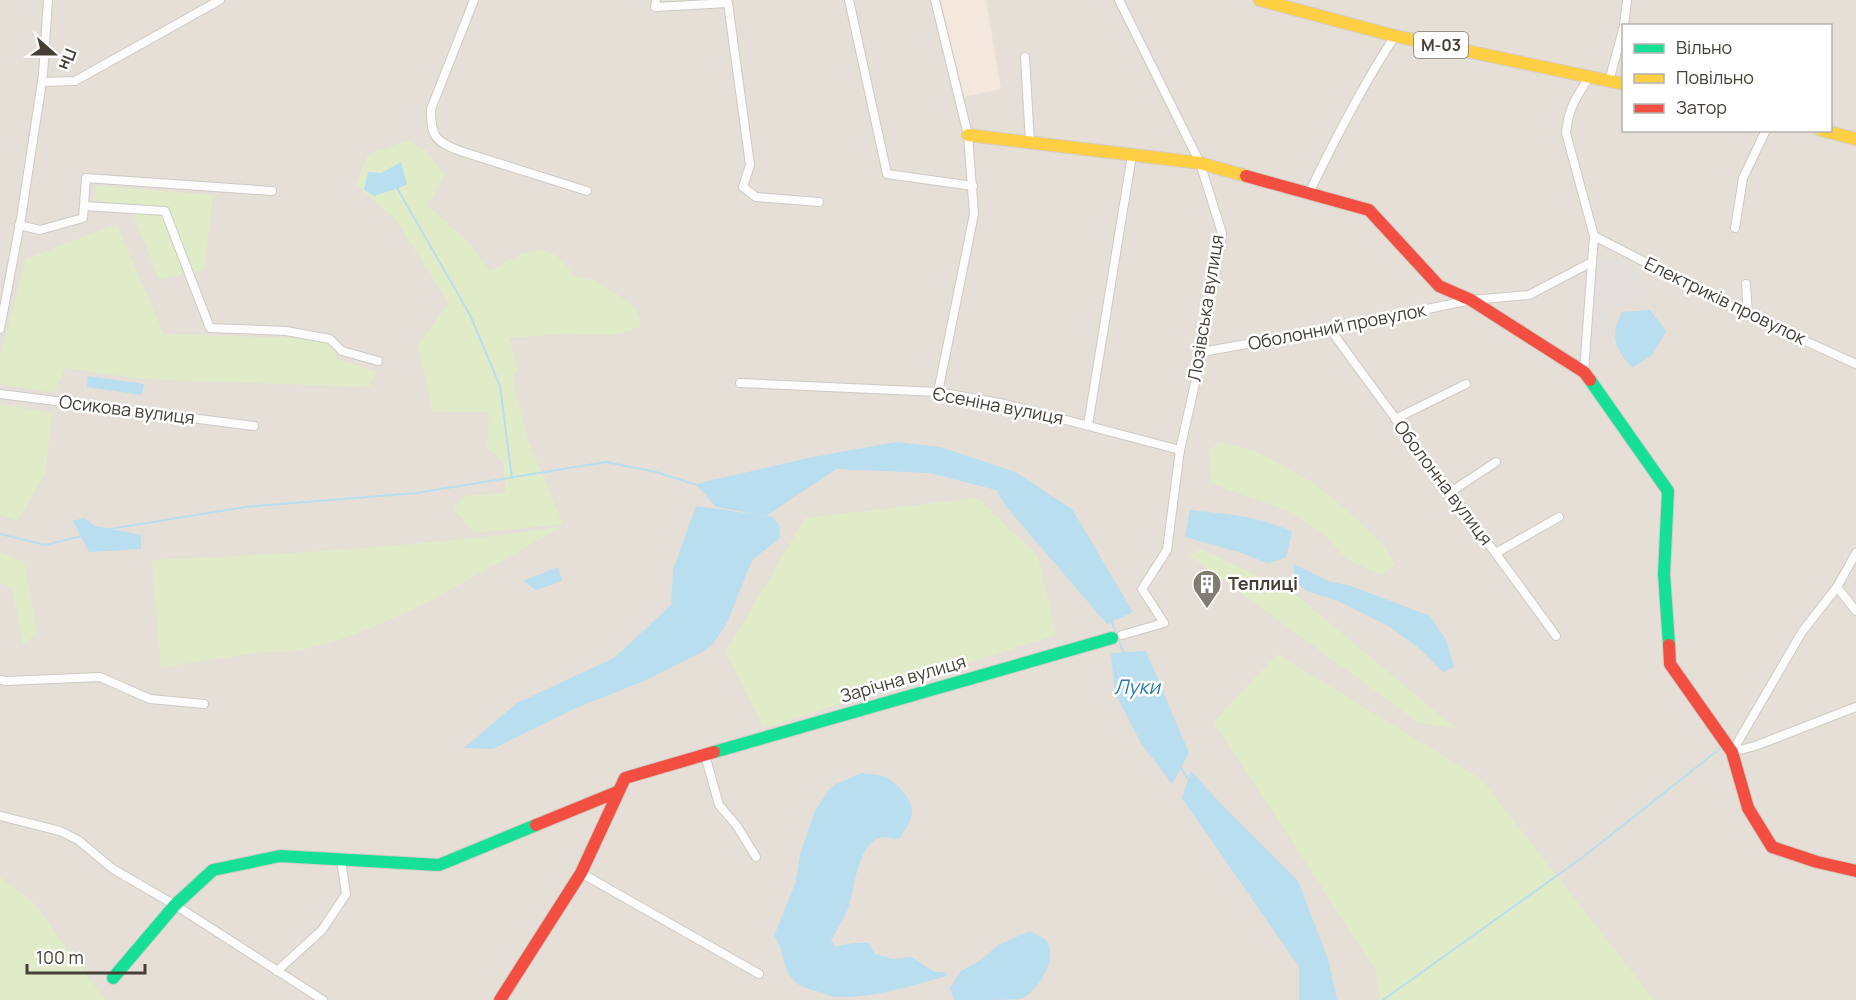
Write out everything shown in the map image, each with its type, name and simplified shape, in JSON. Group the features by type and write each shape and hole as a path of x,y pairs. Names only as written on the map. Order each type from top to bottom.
{"main road":[{"name":"М-03","path":"1260,0 1395,36 1622,84"},
{"path":"1829,132 1856,139"},
{"path":"968,135 1200,164 1369,210 1439,286 1471,300 1584,372 1668,490 1664,574 1670,664 1732,752 1748,808 1772,847 1817,862 1856,871"},
{"name":"Зарічна вулиця","path":"500,1000 581,873 625,778 1117,636"},
{"path":"113,978 175,906 213,870 280,856 439,865 617,792"}],"street":[{"path":"0,329 42,82 48,0"},
{"path":"42,82 75,81 220,0"},
{"path":"474,0 431,109 431,128 441,143 587,191"},
{"path":"849,0 887,174 973,186"},
{"path":"935,0 968,135 974,214 938,392"},
{"name":"Лозівська вулиця","path":"1119,0 1200,164 1221,233 1202,352 1180,450 1167,550 1142,589 1164,623"},
{"path":"1624,24 1627,0"},
{"path":"655,4 729,3 750,165 743,188 756,197 819,202"},
{"path":"1609,81 1622,33"},
{"path":"1309,193 1368,76 1395,36"},
{"path":"1025,57 1030,142"},
{"path":"1584,372 1594,236 1566,133 1567,117 1573,102 1590,76"},
{"path":"1735,228 1743,178 1765,132"},
{"path":"1089,425 1132,155"},
{"path":"19,225 40,230 83,218 86,178 272,191"},
{"path":"84,206 165,211 210,328 286,331 330,339 342,351 378,360"},
{"name":"Електриків провулок","path":"1594,236 1748,315 1856,363"},
{"name":"Оболонний провулок","path":"1202,352 1471,300 1529,295 1592,262"},
{"path":"1746,284 1748,315"},
{"name":"Оболонна вулиця","path":"1329,329 1449,493 1497,553 1556,636"},
{"name":"Єсеніна вулиця","path":"740,383 938,392 1005,404 1180,450"},
{"path":"1395,419 1466,384"},
{"name":"Осикова вулиця","path":"0,394 254,426"},
{"path":"1449,493 1496,462"},
{"path":"1497,553 1559,517"},
{"path":"1732,752 1802,632 1837,586 1856,553"},
{"path":"1837,586 1856,611"},
{"name":"Зарічна вулиця","path":"1117,636 1164,623"},
{"path":"0,680 100,677 150,699 204,704"},
{"path":"1732,752 1755,746 1856,707"},
{"path":"705,755 719,805 737,826 756,856"},
{"path":"0,816 60,831 78,840 113,869 323,1000"},
{"path":"277,971 322,930 346,894 341,860"},
{"path":"581,873 759,974"}],"shaded area":[{"path":"0,0 1856,0 1856,1000 0,1000"},
{"path":"941,0 986,0 1001,89 964,97"},
{"path":"1614,258 1636,268 1653,300 1610,307 1605,341 1592,342 1597,262"}],"green space":[{"path":"407,141 427,151 445,175 427,205 468,242 490,271 524,254 546,251 556,255 573,277 593,280 620,296 634,307 641,319 639,327 614,335 562,334 509,338 518,369 512,379 528,441 563,524 475,533 453,509 465,496 506,493 503,462 487,447 489,412 433,412 418,345 449,303 395,219 356,185 368,154"},
{"path":"96,186 213,195 204,270 159,279 130,206 94,200"},
{"path":"116,224 164,334 330,339 337,359 377,372 369,387 141,379 65,368 54,393 0,384 0,356 26,259"},
{"path":"0,404 52,413 45,474 18,521 0,515"},
{"path":"1220,442 1257,452 1312,482 1350,513 1384,546 1395,564 1381,575 1346,559 1323,533 1289,511 1212,484 1209,451"},
{"path":"977,498 1037,555 1056,635 764,728 726,652 805,518"},
{"path":"561,527 435,598 336,641 297,651 265,652 161,668 152,560 357,548"},
{"path":"1201,549 1295,594 1455,728 1419,723 1189,555"},
{"path":"0,552 24,562 37,633 23,645 12,587 0,583"},
{"path":"1277,654 1481,779 1654,1000 1380,1000 1376,970 1214,722"},
{"path":"0,877 33,902 105,1000 0,1000"}],"water":[{"path":"401,162 407,185 374,196 364,190 368,172 381,173"},
{"path":"1650,310 1666,331 1652,355 1632,368 1621,354 1616,342 1618,321 1622,312"},
{"path":"88,376 144,384 142,395 87,387"},
{"path":"896,442 940,447 1015,472 1072,509 1133,612 1107,624 1008,509 996,490 930,473 836,469 766,516 716,507 696,484 808,458"},
{"path":"696,506 773,517 779,525 780,538 752,560 727,623 713,644 644,681 576,708 493,749 464,748 517,703 614,658 671,605 673,570"},
{"path":"1190,510 1255,519 1292,532 1286,558 1267,563 1239,552 1185,537"},
{"path":"83,518 96,526 141,535 141,549 89,552 73,521"},
{"path":"1294,564 1328,581 1351,586 1430,616 1446,640 1454,667 1443,672 1420,649 1392,628 1338,601 1307,591 1294,580"},
{"path":"558,567 562,581 536,590 523,581"},
{"name":"Луки","path":"1146,651 1189,753 1172,784 1141,743 1115,693 1111,653"},
{"path":"1191,771 1298,881 1328,959 1337,1000 1299,1000 1299,967 1182,798"},
{"path":"861,773 882,776 894,783 910,803 912,814 899,839 880,838 866,849 858,868 848,908 831,941 835,947 853,943 868,943 875,954 893,959 911,957 935,972 945,972 947,976 880,993 835,997 805,988 795,982 787,971 774,936 795,884 801,851 815,811 834,785"},
{"path":"1030,931 1046,941 1050,948 1045,974 1033,990 1020,999 954,1000 950,988 961,971 982,959 998,945"}],"waterway":[{"path":"397,188 470,315 500,386 512,478"},
{"path":"110,529 245,507 416,493 606,462 656,472 697,485"},
{"path":"0,534 45,545 82,536"},
{"path":"1111,620 1124,654"},
{"path":"1383,1000 1583,857 1722,747"},
{"path":"1180,766 1188,779"}],"traffic: fast":[{"path":"1590,380 1668,491 1664,574 1669,645"},
{"path":"714,752 1112,638"},
{"path":"113,978 175,905 213,870 280,856 439,865 536,825"}],"traffic: slow":[{"path":"1260,0 1395,36 1622,84"},
{"path":"1829,132 1856,139"},
{"path":"968,135 1200,163 1246,176"}],"traffic: jam":[{"path":"1246,176 1369,210 1439,286 1471,300 1584,372 1590,380"},
{"path":"1669,645 1670,664 1732,752 1748,808 1772,847 1817,862 1856,871"},
{"path":"500,1000 581,873 625,778 714,752"},
{"path":"536,825 617,792"}],"place":[{"name":"Теплиці","path":"1207,610"}]}
